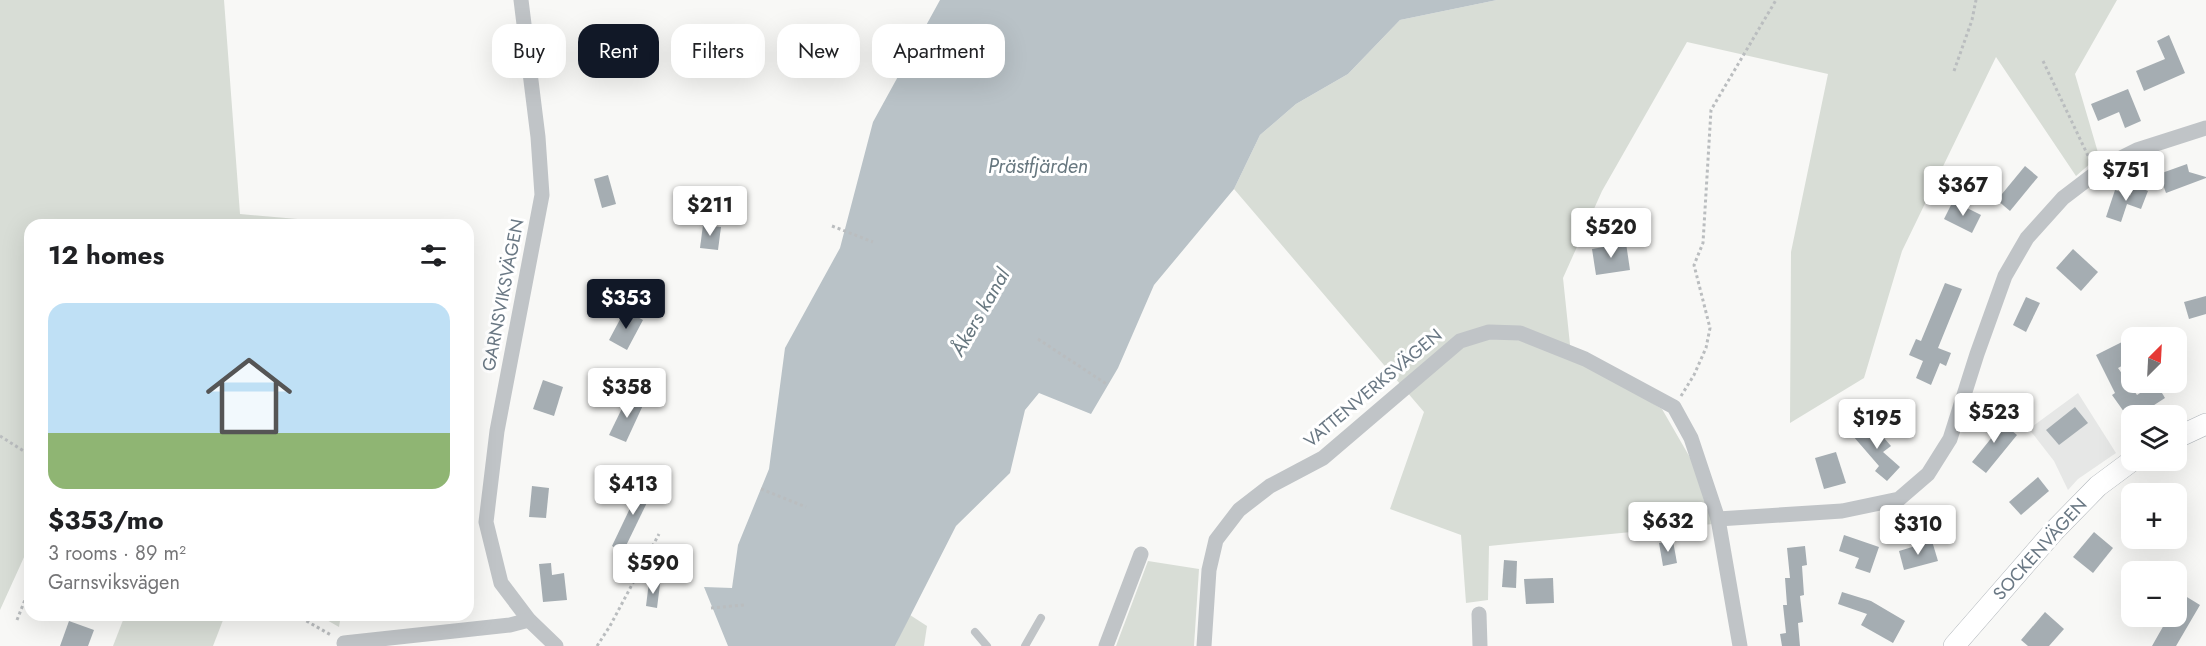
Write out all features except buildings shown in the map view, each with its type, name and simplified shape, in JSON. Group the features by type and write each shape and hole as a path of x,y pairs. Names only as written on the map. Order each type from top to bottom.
{"street":[{"name":"GARNSVIKSVÄGEN","path":"521,0 538,137 542,195 497,431 486,522 501,583 529,620 556,646"},
{"path":"1718,519 1842,511 1899,499 1928,474 1950,439 2005,276 2027,238 2063,198 2105,166 2137,150 2206,128"},
{"name":"VATTENVERKSVÄGEN","path":"1204,646 1209,570 1216,540 1239,510 1270,486 1323,458 1460,341 1489,332 1520,333 1585,359 1674,408"},
{"path":"1674,408 1691,438 1718,519 1740,646"},
{"path":"2187,433 2206,424"},
{"name":"SOCKENVÄGEN","path":"1954,646 2054,531 2098,486 2121,469"},
{"path":"1106,646 1141,554"},
{"path":"1479,614 1480,646"},
{"path":"344,643 510,625 529,620"}],"lane":[{"path":"1025,646 1041,618"},
{"path":"975,632 987,646"}],"path":[{"path":"1674,408 1694,375 1706,348 1710,328 1694,265 1703,243 1711,110 1776,0"},
{"path":"1954,71 1972,20 1976,0"},
{"path":"2043,61 2091,163"},
{"path":"832,226 873,242"},
{"path":"1038,339 1108,385"},
{"path":"0,436 24,451"},
{"path":"761,489 806,507"},
{"path":"597,646 659,534"},
{"path":"17,620 24,602"},
{"path":"711,608 744,605"},
{"path":"306,621 344,643"}],"shaded area":[{"path":"0,0 224,0 240,214 298,219 24,219 24,557 0,610"},
{"path":"1497,0 2117,0 2075,74 2099,156 2076,176 1996,57 1902,251 1864,378 1790,423 1791,252 1828,74 1687,42 1602,191 1563,278 1571,354 1662,409 1692,461 1713,524 1489,546 1488,600 1466,603 1461,535 1390,509 1424,412 1234,189 1260,135 1296,104 1348,74 1400,20"},
{"path":"2078,393 2116,453 2078,479 2068,490 2054,461 2029,429"},
{"path":"1148,561 1199,569 1194,646 1116,646"},
{"path":"910,615 927,626 924,646 895,646"},
{"path":"123,621 223,621 213,646 113,646"},
{"path":"328,621 340,621 339,627"}],"water":[{"name":"Prästfjärden","path":"940,0 1497,0 1400,20 1348,74 1296,104 1260,135 1234,189 1154,285 1118,368 1091,414 1039,393 1025,410 1010,473 956,526 895,646 728,646 704,587 732,588 738,545 769,469 785,348 840,248 873,122 897,78 1005,78 1005,24 927,24"}],"water label":[{"name":"Åkers kanal","path":"980,312"}]}
